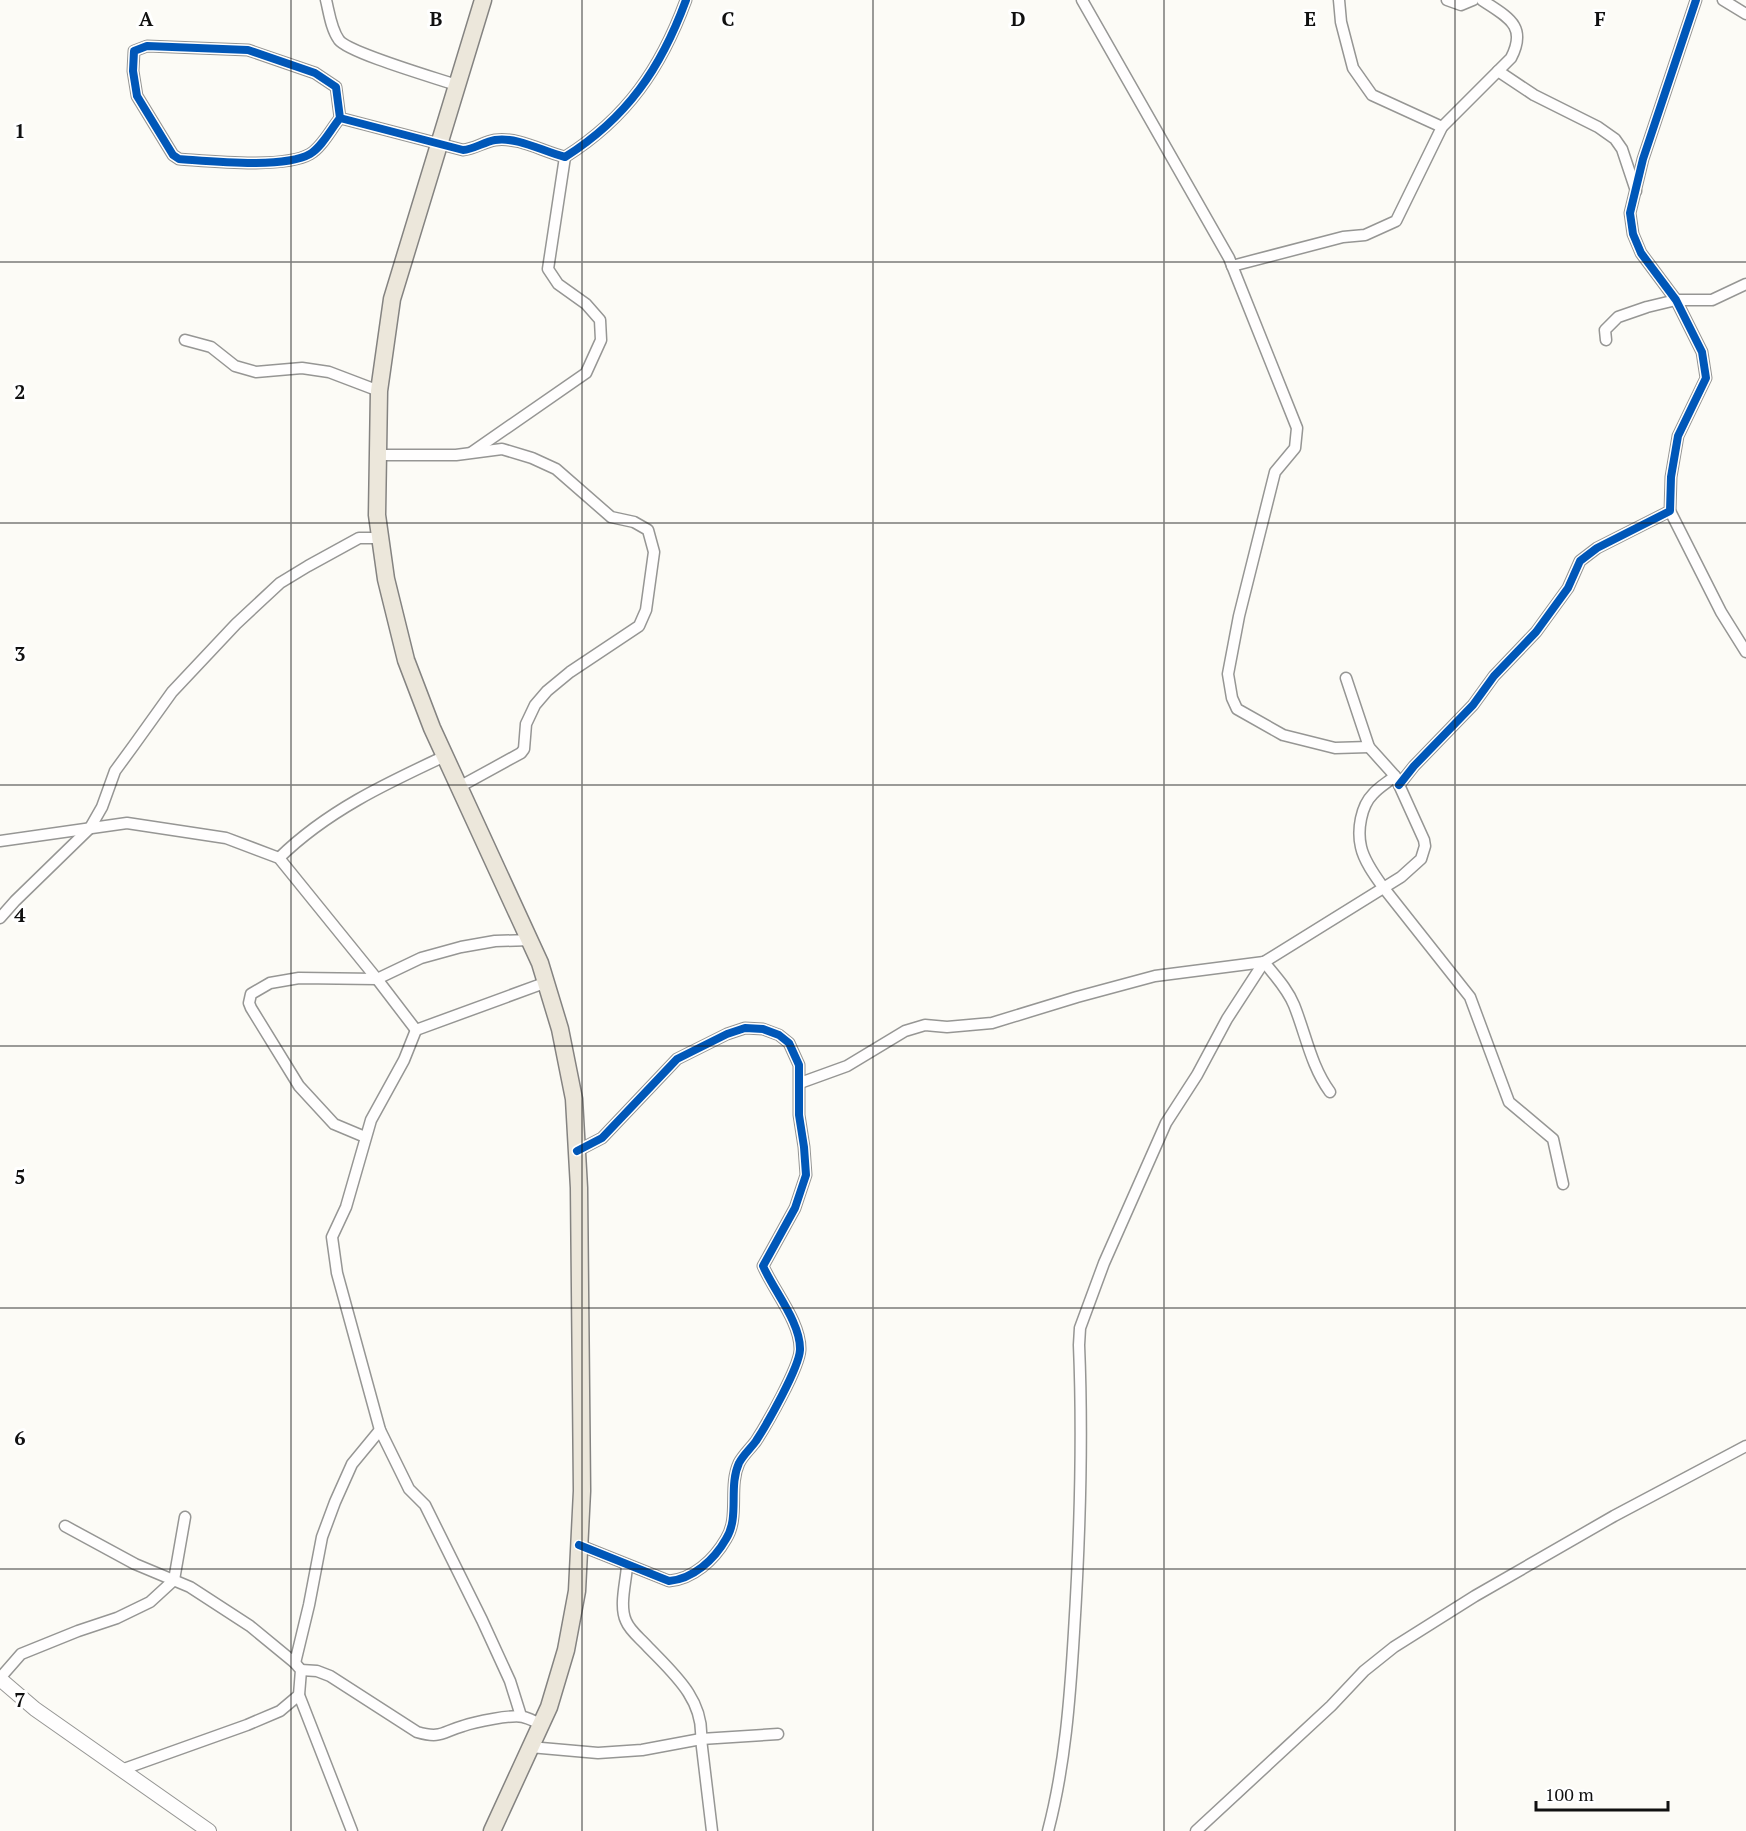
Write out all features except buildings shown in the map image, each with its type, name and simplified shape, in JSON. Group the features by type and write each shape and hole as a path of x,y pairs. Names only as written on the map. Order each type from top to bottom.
{"main road":[{"path":"483,0 392,299 379,392 377,515 386,579 406,660 445,756 531,940 547,982 560,1029 574,1099 578,1150 582,1491 577,1591 566,1650 549,1707 492,1831"}],"street":[{"path":"326,0 339,41 356,51 456,85"},
{"path":"340,118 463,150 474,149 494,140 523,141 565,157 589,142 633,99 648,80 679,20 686,0"},
{"path":"1082,0 1229,258 1297,428 1295,448 1275,472 1239,616 1228,674 1232,698 1237,709 1283,735 1335,748 1369,747"},
{"path":"1339,0 1341,22 1353,68 1372,95 1442,127"},
{"path":"1447,0 1461,5 1473,0"},
{"path":"1232,266 1343,237 1365,235 1396,221 1442,127 1511,58 1517,46 1518,34 1512,21 1482,0"},
{"path":"1696,0 1643,159 1630,213 1633,234 1641,253 1676,300 1702,352 1706,378 1678,436 1671,477 1670,511 1721,612 1746,652"},
{"path":"1723,0 1746,14"},
{"path":"147,46 248,50 315,73 336,87 340,118 319,146 309,155 278,162 179,159 173,155 137,96 133,71 134,51 147,46"},
{"path":"1498,71 1534,94 1598,127 1615,139 1622,148 1636,192"},
{"path":"472,452 586,373 602,340 600,320 586,304 558,284 548,269 565,157"},
{"path":"1606,340 1605,330 1618,317 1676,300 1712,300 1746,284"},
{"path":"185,340 211,347 235,366 256,372 302,368 329,372 379,392"},
{"path":"378,455 456,455 502,449 532,458 556,469 611,517 634,522 648,530 654,552 645,610 639,626 570,672 547,691 535,705 526,724 524,749 521,753 459,787"},
{"path":"1563,1184 1553,1139 1509,1102 1470,997 1373,873 1361,847 1361,823 1364,808 1372,794 1397,781 1414,766 1473,705 1494,676 1536,632 1568,588 1580,561 1597,548 1670,511"},
{"path":"0,918 90,828 102,807 115,771 172,692 236,624 280,583 308,566 359,538 380,538"},
{"path":"1048,1831 1065,1748 1073,1647 1081,1506 1080,1328 1104,1263 1166,1124 1197,1075 1227,1019 1264,962 1401,877 1421,859 1425,846 1397,781 1369,747 1346,678"},
{"path":"279,858 321,821 378,787 445,756"},
{"path":"0,841 127,823 226,838 279,858 416,1030"},
{"path":"365,1137 334,1124 299,1086 249,1003 251,994 270,983 299,978 377,979 422,958 461,947 495,941 531,940"},
{"path":"800,1083 847,1066 905,1031 925,1025 947,1027 992,1023 1155,976 1264,962"},
{"path":"1264,962 1285,987 1320,1079 1330,1092"},
{"path":"521,1716 510,1681 482,1620 425,1506 409,1489 380,1430 337,1273 332,1237 346,1207 371,1120 404,1060 416,1030 547,982"},
{"path":"578,1150 602,1138 677,1059 727,1034 745,1028 764,1029 779,1035 789,1043 799,1065 799,1115 806,1175 795,1208 763,1266 793,1322 800,1342 800,1353 786,1387 756,1441 739,1462 733,1489 732,1522 728,1538 696,1572 682,1580 669,1581 579,1545"},
{"path":"352,1831 299,1695 298,1666 325,1529 351,1464 380,1430"},
{"path":"1196,1831 1331,1706 1364,1671 1394,1647 1475,1596 1604,1522 1746,1446"},
{"path":"185,1516 174,1580 150,1602 117,1618 21,1654 0,1678 35,1709 209,1831"},
{"path":"65,1526 135,1564 190,1587 250,1626 298,1666 330,1676 417,1732 431,1736 444,1734 478,1721 521,1716 541,1724"},
{"path":"627,1566 625,1620 633,1633 676,1677 696,1703 702,1724 700,1739 712,1831"},
{"path":"121,1770 247,1725 280,1711 299,1695"},
{"path":"530,1747 598,1753 642,1750 700,1739 778,1734"}],"cycle path":[{"path":"340,118 318,147 310,154 298,159 265,163 179,159 173,155 137,96 133,71 134,51 147,46 248,50 315,73 336,87 340,118 463,150 495,140 504,140 522,142 565,157 607,126 639,89 665,48 686,0"},
{"path":"1399,785 1414,766 1473,705 1494,676 1536,632 1568,588 1580,561 1597,548 1670,511 1671,477 1678,436 1706,378 1702,352 1676,300 1641,253 1633,234 1630,213 1643,159 1696,0"},
{"path":"577,1151 602,1138 677,1059 727,1034 745,1028 763,1029 779,1035 789,1043 799,1065 799,1115 806,1175 795,1208 763,1266 792,1318 800,1350 789,1382 756,1441 739,1463 734,1482 732,1521 726,1539 702,1567 686,1577 669,1581 579,1545"}]}
